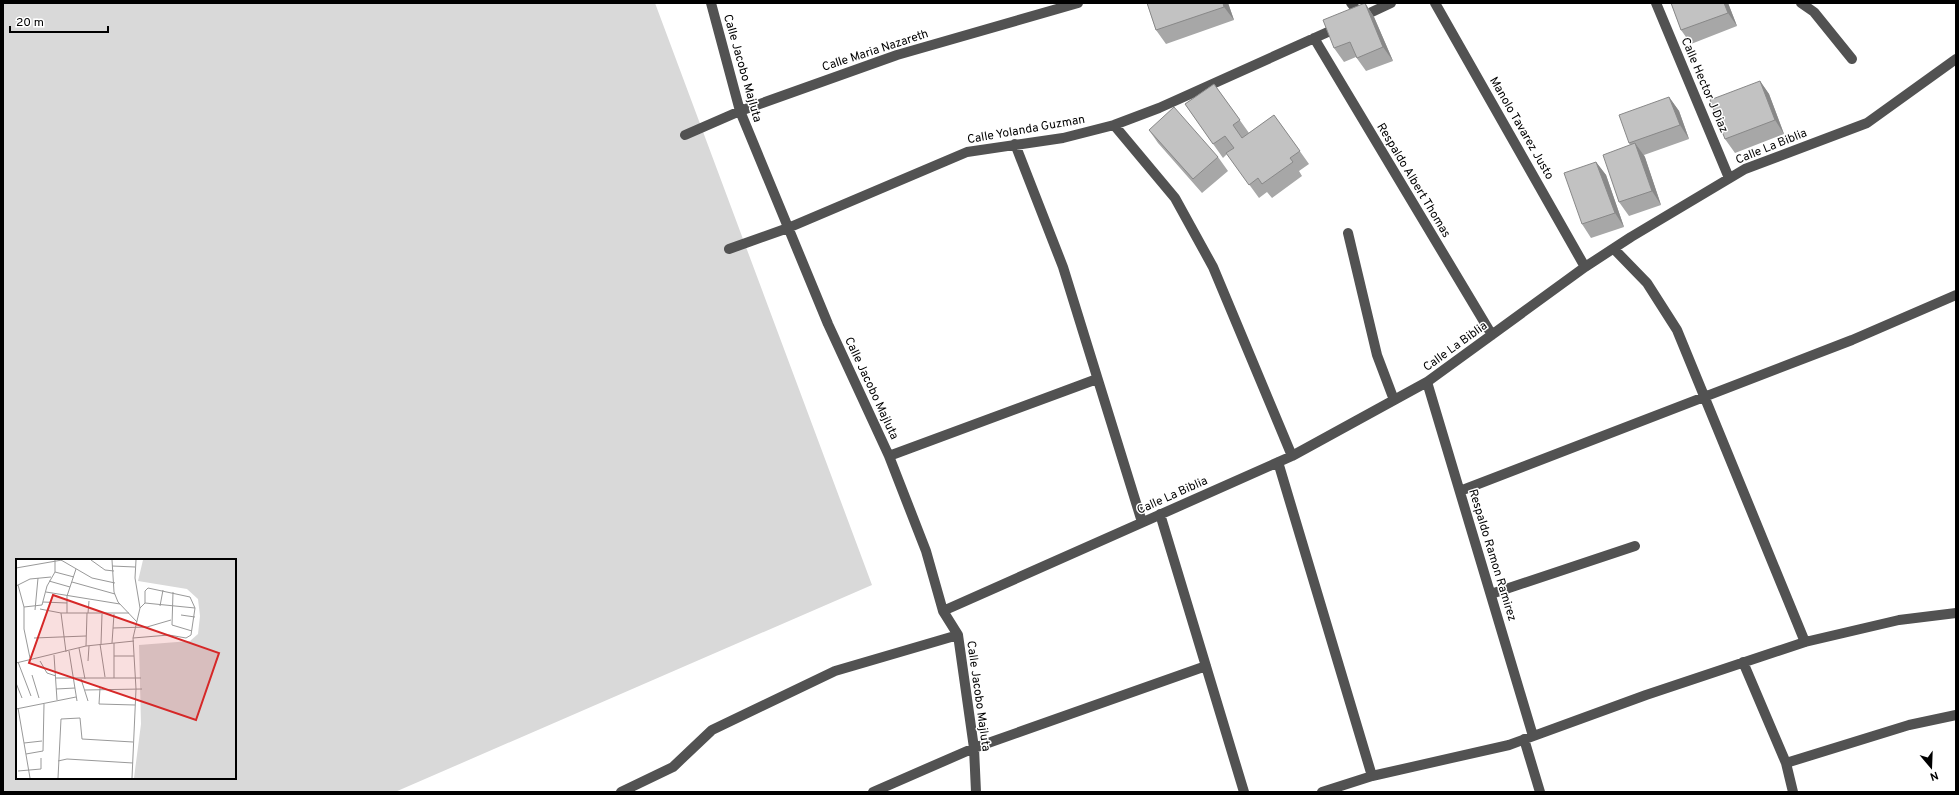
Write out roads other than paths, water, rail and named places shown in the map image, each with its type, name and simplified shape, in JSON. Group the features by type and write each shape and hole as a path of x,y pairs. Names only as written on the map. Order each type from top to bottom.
{"street":[{"name":"Calle Jacobo Majluta","path":"711,3 740,111 828,324 889,456 926,551 943,611 958,635 974,748 976,792"},
{"name":"Calle Maria Nazareth","path":"685,135 740,111 897,55 1078,3"},
{"path":"1351,3 1362,17"},
{"name":"Calle Yolanda Guzman","path":"729,249 788,228 967,152 1062,138 1114,125 1159,108 1391,3"},
{"name":"Manolo Tavarez Justo","path":"1435,3 1586,267"},
{"name":"Calle Hector J Diaz","path":"1656,3 1729,178"},
{"path":"1801,3 1814,12 1852,59"},
{"name":"Respaldo Albert Thomas","path":"1314,38 1492,335"},
{"name":"Calle La Biblia","path":"943,611 1292,456 1427,382 1586,267 1744,169 1867,123 1956,59"},
{"path":"1114,125 1175,198 1214,267 1292,456"},
{"path":"1015,144 1063,267 1142,522"},
{"path":"1348,233 1377,355 1394,400"},
{"path":"1614,249 1647,283 1677,330 1805,642"},
{"path":"1460,491 1852,340 1956,295"},
{"path":"889,456 1097,379"},
{"name":"Respaldo Ramon Ramirez","path":"1427,382 1491,594 1528,737 1540,792"},
{"path":"1278,462 1372,776"},
{"path":"1160,514 1244,792"},
{"path":"1491,594 1635,546"},
{"path":"1322,792 1372,776 1509,744 1743,662 1805,642 1899,620 1956,613"},
{"path":"621,792 673,767 712,730 835,671 958,635"},
{"path":"1743,662 1786,763 1793,792"},
{"path":"873,792 974,748 1206,666"},
{"path":"1786,763 1909,725 1956,715"}]}
